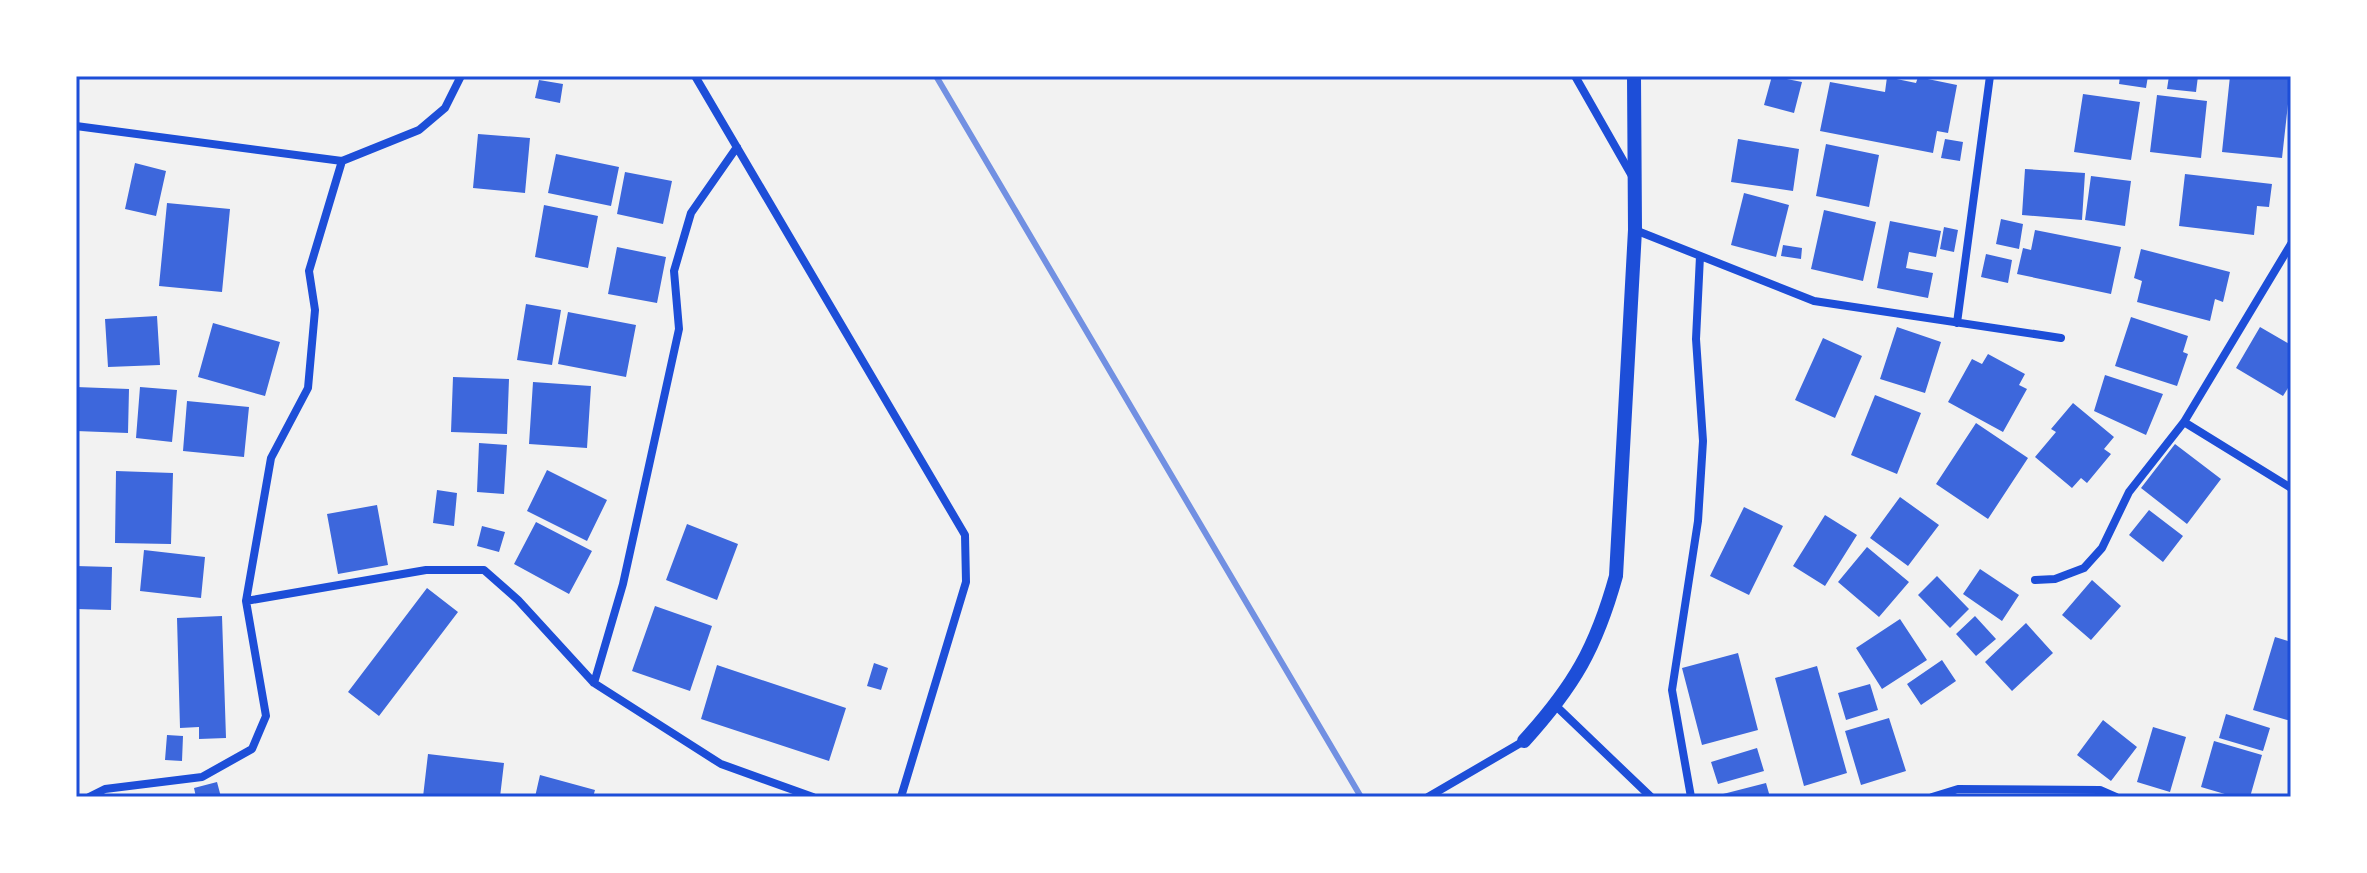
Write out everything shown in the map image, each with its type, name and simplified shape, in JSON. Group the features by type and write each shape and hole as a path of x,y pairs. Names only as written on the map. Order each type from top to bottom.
{"street":[{"path":"76,126 342,161 419,130 445,108 461,76"},
{"path":"695,76 965,535 966,582 901,797"},
{"path":"1575,76 1635,180"},
{"path":"1625,76 1634,92"},
{"path":"1428,797 1524,741 1573,683 1603,622 1616,576 1635,230 1634,76"},
{"path":"1957,323 1990,76"},
{"path":"594,683 623,584 679,329 674,271 691,213 737,147"},
{"path":"89,797 105,789 202,777 252,749 266,716 246,601 271,458 308,388 315,310 309,271 342,161"},
{"path":"1635,230 1814,301 2061,338"},
{"path":"2035,580 2055,579 2084,568 2102,548 2129,492 2184,422 2291,244"},
{"path":"1691,797 1672,690 1698,521 1703,441 1696,339 1700,256"},
{"path":"2184,422 2291,488"},
{"path":"246,601 426,570 484,570 518,600 594,683 721,764 813,797"},
{"path":"1556,706 1651,797"},
{"path":"1932,797 1958,789 1992,793 2100,790 2116,797"}],"building":[{"path":"1772,76 1802,82 1794,113 1764,105"},
{"path":"2120,76 2148,76 2146,88 2119,84"},
{"path":"2169,76 2198,76 2196,92 2167,89"},
{"path":"2230,76 2291,77 2282,158 2222,152"},
{"path":"1887,77 1916,83 1918,77 1957,85 1948,133 1937,131 1933,153 1820,131 1830,82 1885,92"},
{"path":"539,80 563,84 560,103 535,98"},
{"path":"2083,94 2140,102 2131,160 2074,152"},
{"path":"2157,95 2207,101 2201,158 2150,152"},
{"path":"478,134 530,138 525,193 473,188"},
{"path":"1738,139 1799,149 1793,191 1731,182"},
{"path":"1945,139 1963,142 1960,161 1941,158"},
{"path":"1826,144 1879,155 1869,207 1816,196"},
{"path":"556,154 619,167 611,206 548,193"},
{"path":"135,163 166,171 156,216 125,209"},
{"path":"2025,169 2085,173 2082,220 2022,215"},
{"path":"625,172 672,181 663,224 617,214"},
{"path":"2185,174 2272,184 2269,207 2257,206 2254,235 2179,226"},
{"path":"2091,176 2131,181 2125,226 2085,220"},
{"path":"1744,193 1789,205 1776,257 1731,245"},
{"path":"167,203 230,209 222,292 159,286"},
{"path":"544,205 598,216 588,268 535,257"},
{"path":"1824,210 1876,222 1863,281 1811,269"},
{"path":"2001,219 2023,224 2019,249 1996,244"},
{"path":"1890,221 1941,231 1936,257 1909,252 1906,268 1933,273 1928,298 1877,288"},
{"path":"1944,227 1958,230 1954,252 1940,249"},
{"path":"2035,230 2121,247 2111,294 2017,274 2023,248 2031,250"},
{"path":"1783,245 1802,248 1801,259 1781,256"},
{"path":"617,247 666,257 657,303 608,294"},
{"path":"2141,249 2230,272 2223,302 2215,299 2210,321 2137,302 2142,281 2134,278"},
{"path":"1986,254 2012,260 2008,283 1981,277"},
{"path":"526,304 561,310 552,365 517,360"},
{"path":"568,312 636,325 626,377 558,364"},
{"path":"157,316 160,365 108,367 105,319"},
{"path":"2131,317 2188,336 2183,352 2188,354 2177,386 2115,366"},
{"path":"213,323 280,342 265,396 198,377"},
{"path":"1897,327 1941,342 1925,393 1880,379"},
{"path":"2260,327 2291,345 2291,383 2283,396 2236,368"},
{"path":"1823,338 1862,356 1835,418 1795,400"},
{"path":"1988,354 2025,374 2019,385 2027,389 2003,432 1948,402 1972,359 1982,364"},
{"path":"2105,375 2163,394 2146,435 2094,411"},
{"path":"453,377 509,379 507,434 451,432"},
{"path":"533,382 591,386 587,448 529,444"},
{"path":"76,387 129,389 128,433 76,431"},
{"path":"140,387 177,390 172,442 136,438"},
{"path":"1875,395 1921,413 1897,474 1851,455"},
{"path":"187,401 249,407 244,457 183,451"},
{"path":"2073,403 2114,437 2104,449 2111,454 2087,483 2081,478 2072,488 2035,457 2056,432 2051,429"},
{"path":"1976,423 2028,458 1988,519 1936,484"},
{"path":"479,443 507,445 504,494 477,492"},
{"path":"2175,444 2221,479 2187,524 2141,488"},
{"path":"547,470 607,500 587,541 527,511"},
{"path":"116,471 173,473 171,544 115,543"},
{"path":"437,490 457,493 454,526 433,523"},
{"path":"1900,497 1939,525 1908,566 1870,538"},
{"path":"377,505 388,565 338,574 327,514"},
{"path":"1744,507 1783,526 1749,595 1710,576"},
{"path":"2149,510 2183,536 2163,562 2129,535"},
{"path":"1825,515 1857,535 1825,586 1793,566"},
{"path":"536,522 592,551 569,594 514,564"},
{"path":"687,524 738,544 717,600 666,580"},
{"path":"482,526 505,532 499,552 477,546"},
{"path":"1867,547 1909,582 1879,617 1838,582"},
{"path":"144,550 205,557 201,598 140,591"},
{"path":"76,566 112,567 111,610 76,609"},
{"path":"1980,569 2019,595 2002,621 1963,594"},
{"path":"1937,576 1969,609 1950,628 1918,595"},
{"path":"2092,580 2121,606 2091,640 2062,615"},
{"path":"427,588 458,612 379,716 348,692"},
{"path":"655,606 712,626 690,691 632,671"},
{"path":"222,616 226,738 199,739 199,727 180,728 177,618"},
{"path":"1975,616 1996,639 1976,656 1956,634"},
{"path":"1900,619 1927,660 1882,689 1856,648"},
{"path":"2026,623 2053,653 2012,691 1985,662"},
{"path":"2275,637 2291,642 2291,721 2253,710"},
{"path":"1738,653 1758,730 1702,745 1682,668"},
{"path":"1942,660 1956,681 1921,705 1907,684"},
{"path":"874,663 888,668 881,690 867,686"},
{"path":"717,665 846,708 829,761 701,719"},
{"path":"1817,666 1847,773 1804,786 1775,678"},
{"path":"1870,684 1878,710 1846,720 1838,693"},
{"path":"2226,714 2270,728 2263,751 2219,738"},
{"path":"1889,718 1906,771 1861,785 1845,731"},
{"path":"2103,720 2137,747 2111,781 2077,755"},
{"path":"2153,727 2186,737 2170,792 2137,782"},
{"path":"167,735 183,736 182,761 165,760"},
{"path":"2214,741 2262,755 2250,797 2235,797 2201,787"},
{"path":"1757,748 1764,771 1718,784 1711,762"},
{"path":"428,754 504,763 500,797 423,797"},
{"path":"540,775 595,790 593,797 535,797"},
{"path":"217,782 221,797 196,797 194,788"},
{"path":"1766,783 1770,797 1723,797 1723,794"}],"railway":[{"path":"936,76 1361,797"}]}
